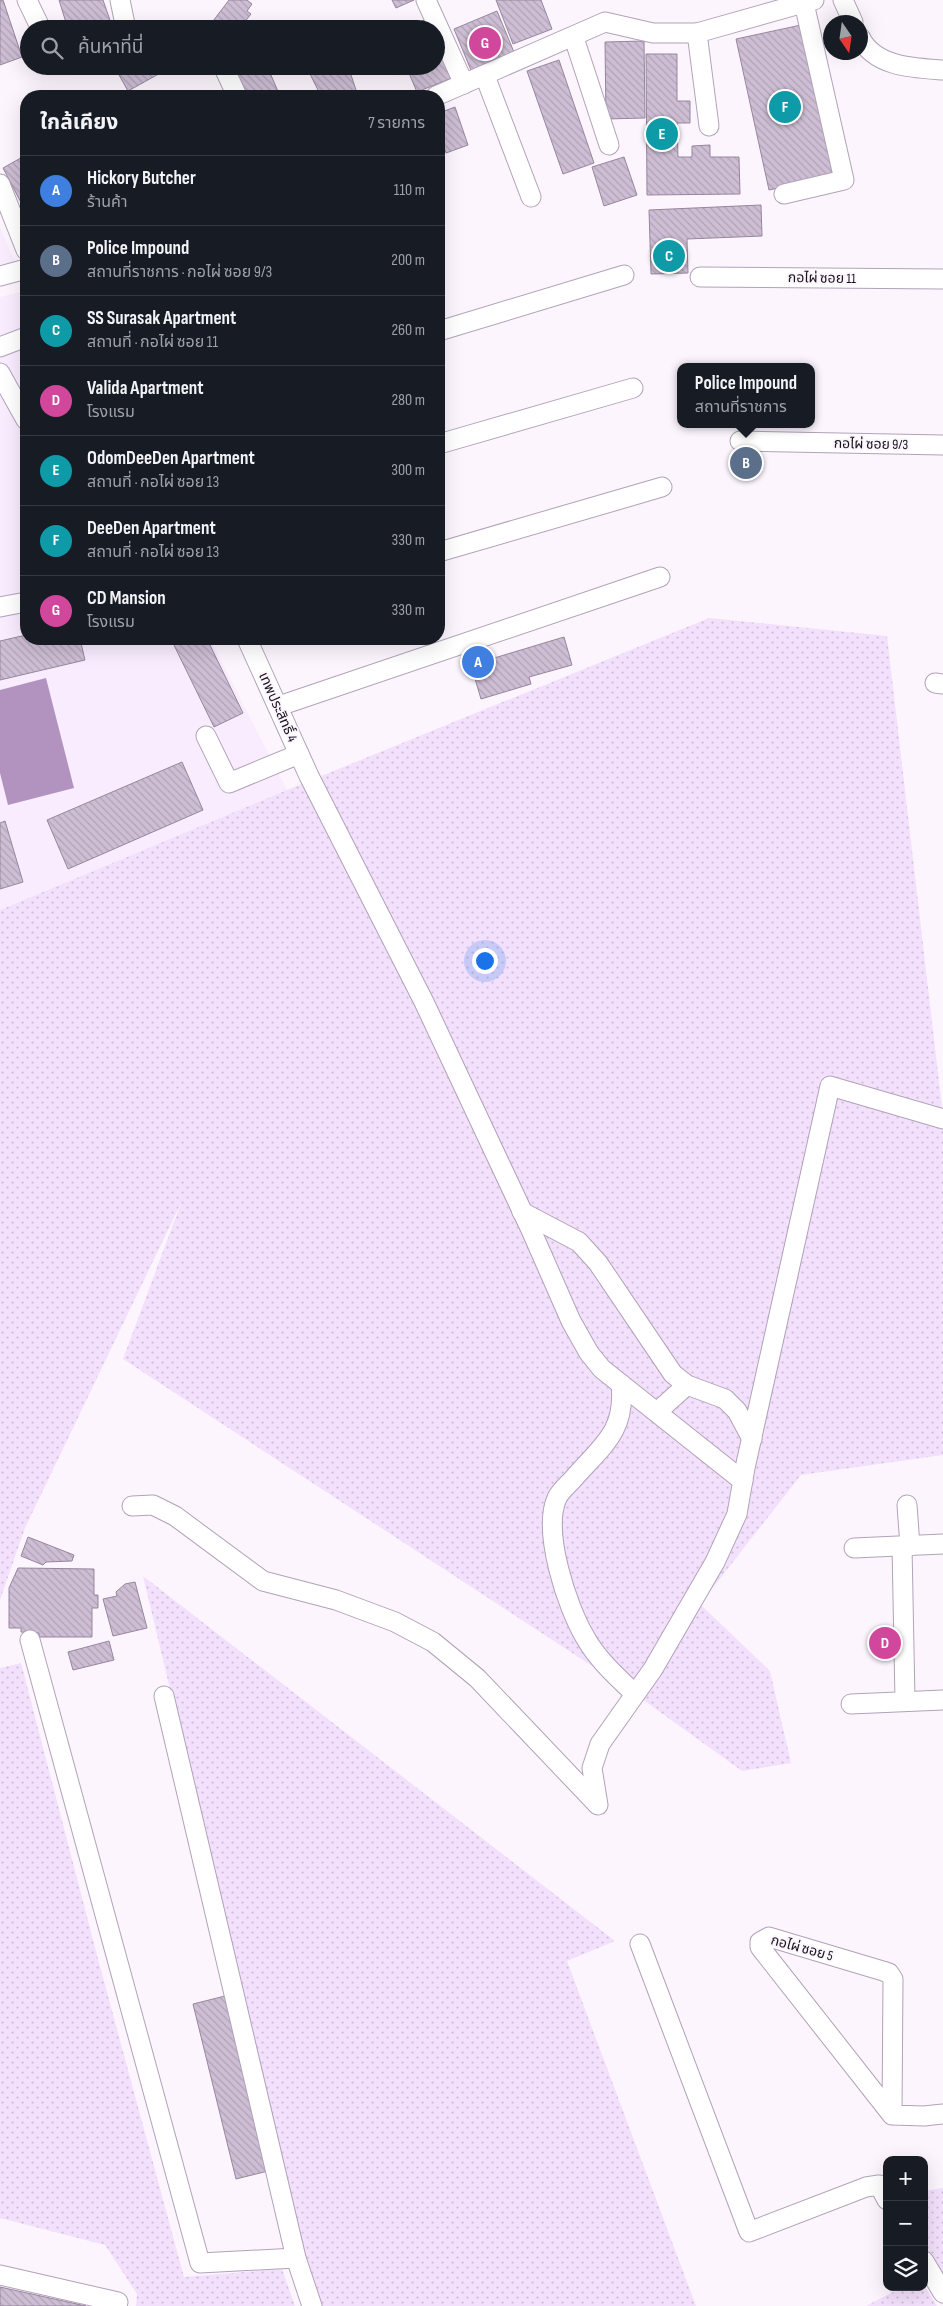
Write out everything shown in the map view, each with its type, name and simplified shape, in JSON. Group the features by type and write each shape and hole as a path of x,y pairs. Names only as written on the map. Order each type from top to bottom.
{"street":[{"path":"120,0 124,20"},
{"path":"426,0 435,20"},
{"path":"843,0 850,15"},
{"path":"31,1 38,20"},
{"path":"445,92 574,38 605,22 653,33 697,33 809,1 844,180 784,194"},
{"path":"697,33 709,126"},
{"path":"574,38 609,145"},
{"path":"445,42 464,84"},
{"path":"868,49 886,62 943,70"},
{"path":"227,75 234,90"},
{"path":"485,76 531,197"},
{"path":"0,184 20,235"},
{"path":"0,276 20,271"},
{"path":"445,329 624,275"},
{"name":"กอไผ่ ซอย 11","path":"700,277 943,279"},
{"path":"0,347 20,339"},
{"path":"0,373 20,409"},
{"path":"445,442 633,388"},
{"name":"กอไผ่ ซอย 9/3","path":"740,440 943,445"},
{"path":"445,550 662,487"},
{"path":"279,706 660,577"},
{"path":"0,607 20,603"},
{"name":"เทพประสิทธิ์ 4","path":"250,645 309,776 424,1002 522,1212 570,1321 602,1369 743,1480"},
{"path":"206,736 229,783 299,754"},
{"path":"132,1506 153,1505 175,1516 263,1581 336,1600 395,1622 433,1642 478,1678 598,1805 593,1784 592,1768 600,1744 653,1669 715,1562 737,1514 830,1086 943,1119"},
{"path":"522,1212 580,1242 598,1263 673,1374 687,1385 725,1399 737,1411 752,1439"},
{"path":"621,1384 623,1402 614,1432 557,1497 553,1511 554,1544 559,1576 584,1637 606,1666 635,1694"},
{"path":"657,1412 687,1385"},
{"path":"904,1702 907,1505"},
{"path":"854,1548 943,1544"},
{"path":"30,1640 200,2263 296,2258"},
{"path":"164,1696 296,2258 312,2306"},
{"path":"851,1704 943,1700"},
{"name":"กอไผ่ ซอย 5","path":"769,1937 883,1971 893,1978 892,2115 760,1947 760,1942 764,1938 769,1937"},
{"path":"640,1944 749,2232 866,2187 879,2185 883,2192"},
{"path":"892,2115 924,2116 943,2114"},
{"path":"928,2269 943,2293"},
{"path":"0,2275 118,2302 117,2306"}],"shaded area":[{"path":"0,227 17,267 0,271"},
{"path":"20,292 20,645 213,645 287,790 0,910 0,297"},
{"path":"709,618 887,636 943,1116 943,1455 801,1475 700,1604 770,1671 791,1763 742,1771 635,1694 123,1359 181,1203 25,1528 0,1600 0,910 287,790"},
{"path":"46,678 74,788 8,805 0,773 0,690"},
{"path":"143,1576 615,1941 567,1961 696,2306 321,2306 308,2267"},
{"path":"21,1663 98,1959 184,2277 282,2269 295,2306 136,2306 137,2294 105,2245 0,2218 0,1668"},
{"path":"943,2188 943,2277 928,2252 928,2190"},
{"path":"894,2291 928,2291 937,2306 866,2306"}],"building":[{"path":"0,0 3,0 20,51 20,58 0,65"},
{"path":"59,0 103,0 110,20 65,20"},
{"path":"229,0 247,0 252,4 247,11 251,14 246,20 214,20"},
{"path":"392,0 414,0 396,8"},
{"path":"496,0 541,0 552,29 513,44"},
{"path":"497,11 516,57 473,75 454,29"},
{"path":"801,25 833,176 769,190 736,39"},
{"path":"644,41 645,118 606,119 605,42"},
{"path":"646,54 677,54 677,101 690,101 690,123 677,123 678,157 692,157 692,146 710,145 710,157 739,157 740,194 647,195"},
{"path":"559,60 594,163 563,174 527,71"},
{"path":"445,62 452,78 422,90 416,90 410,75 445,75"},
{"path":"119,75 157,75 130,90 127,90"},
{"path":"236,75 271,75 277,90 242,90"},
{"path":"310,75 351,75 356,90 318,90"},
{"path":"455,107 468,145 446,153 445,150 445,111"},
{"path":"624,157 637,195 604,206 592,167"},
{"path":"20,158 20,201 3,168"},
{"path":"761,205 762,236 687,239 688,273 651,274 649,210"},
{"path":"20,636 20,645 81,645 85,660 0,680 0,641"},
{"path":"564,637 572,665 529,677 531,684 481,699 471,665"},
{"path":"174,645 210,645 243,713 214,727"},
{"path":"182,762 203,810 68,869 47,820"},
{"path":"5,821 23,882 0,889 0,823"},
{"path":"28,1537 74,1555 72,1561 46,1562 43,1565 21,1556"},
{"path":"18,1568 94,1569 94,1595 98,1595 98,1608 92,1608 92,1637 39,1637 39,1633 21,1632 21,1628 9,1628 9,1588"},
{"path":"135,1582 147,1628 113,1636 103,1599 117,1596 116,1592 125,1584"},
{"path":"109,1641 114,1660 73,1670 68,1652"},
{"path":"225,1996 268,2171 236,2179 193,2004"},
{"path":"0,2287 86,2306 0,2306"}],"place":[{"name":"CD Mansion","path":"485,43"},
{"name":"DeeDen Apartment","path":"785,107"},
{"name":"OdomDeeDen Apartment","path":"662,134"},
{"name":"SS Surasak Apartment","path":"669,256"},
{"name":"Police Impound","path":"746,463"},
{"name":"Hickory Butcher","path":"478,662"},
{"name":"Valida Apartment","path":"885,1643"}]}
